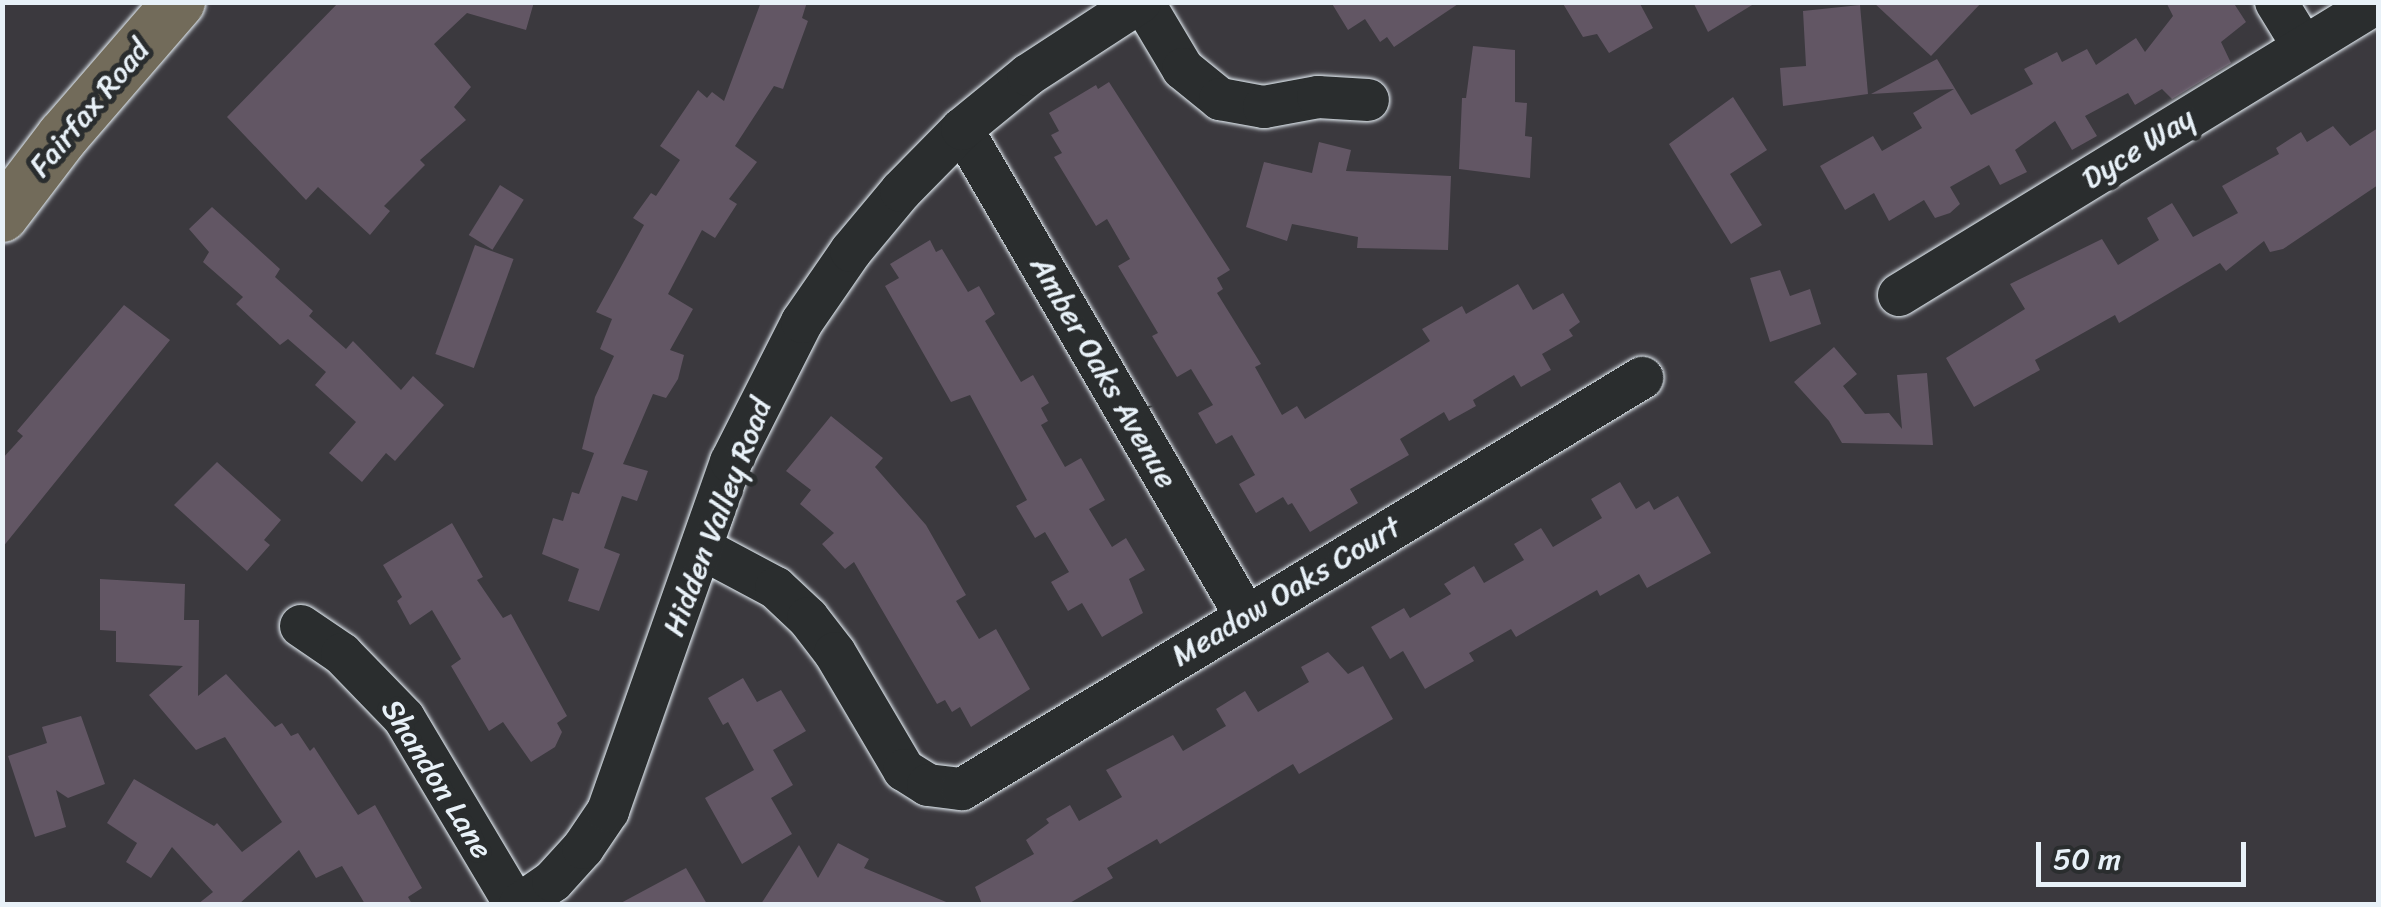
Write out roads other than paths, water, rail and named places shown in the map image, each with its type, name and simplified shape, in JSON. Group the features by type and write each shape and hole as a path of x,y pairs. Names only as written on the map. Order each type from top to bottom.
{"main road":[{"name":"Fairfax Road","path":"2,216 75,122 179,2"}],"street":[{"path":"1142,2 1183,69 1220,99 1264,107 1318,97 1368,100"},
{"name":"Hidden Valley Road","path":"518,904 552,880 583,848 608,812 740,444 802,322 851,251 901,190 962,129 1028,75 1142,2"},
{"path":"2276,2 2304,46"},
{"name":"Dyce Way","path":"1899,296 2378,2"},
{"name":"Amber Oaks Avenue","path":"962,129 1245,615"},
{"name":"Meadow Oaks Court","path":"701,548 776,588 808,618 836,653 904,770 928,784 962,789 1642,378"},
{"name":"Shandon Lane","path":"301,626 342,654 404,718 518,904"}]}
